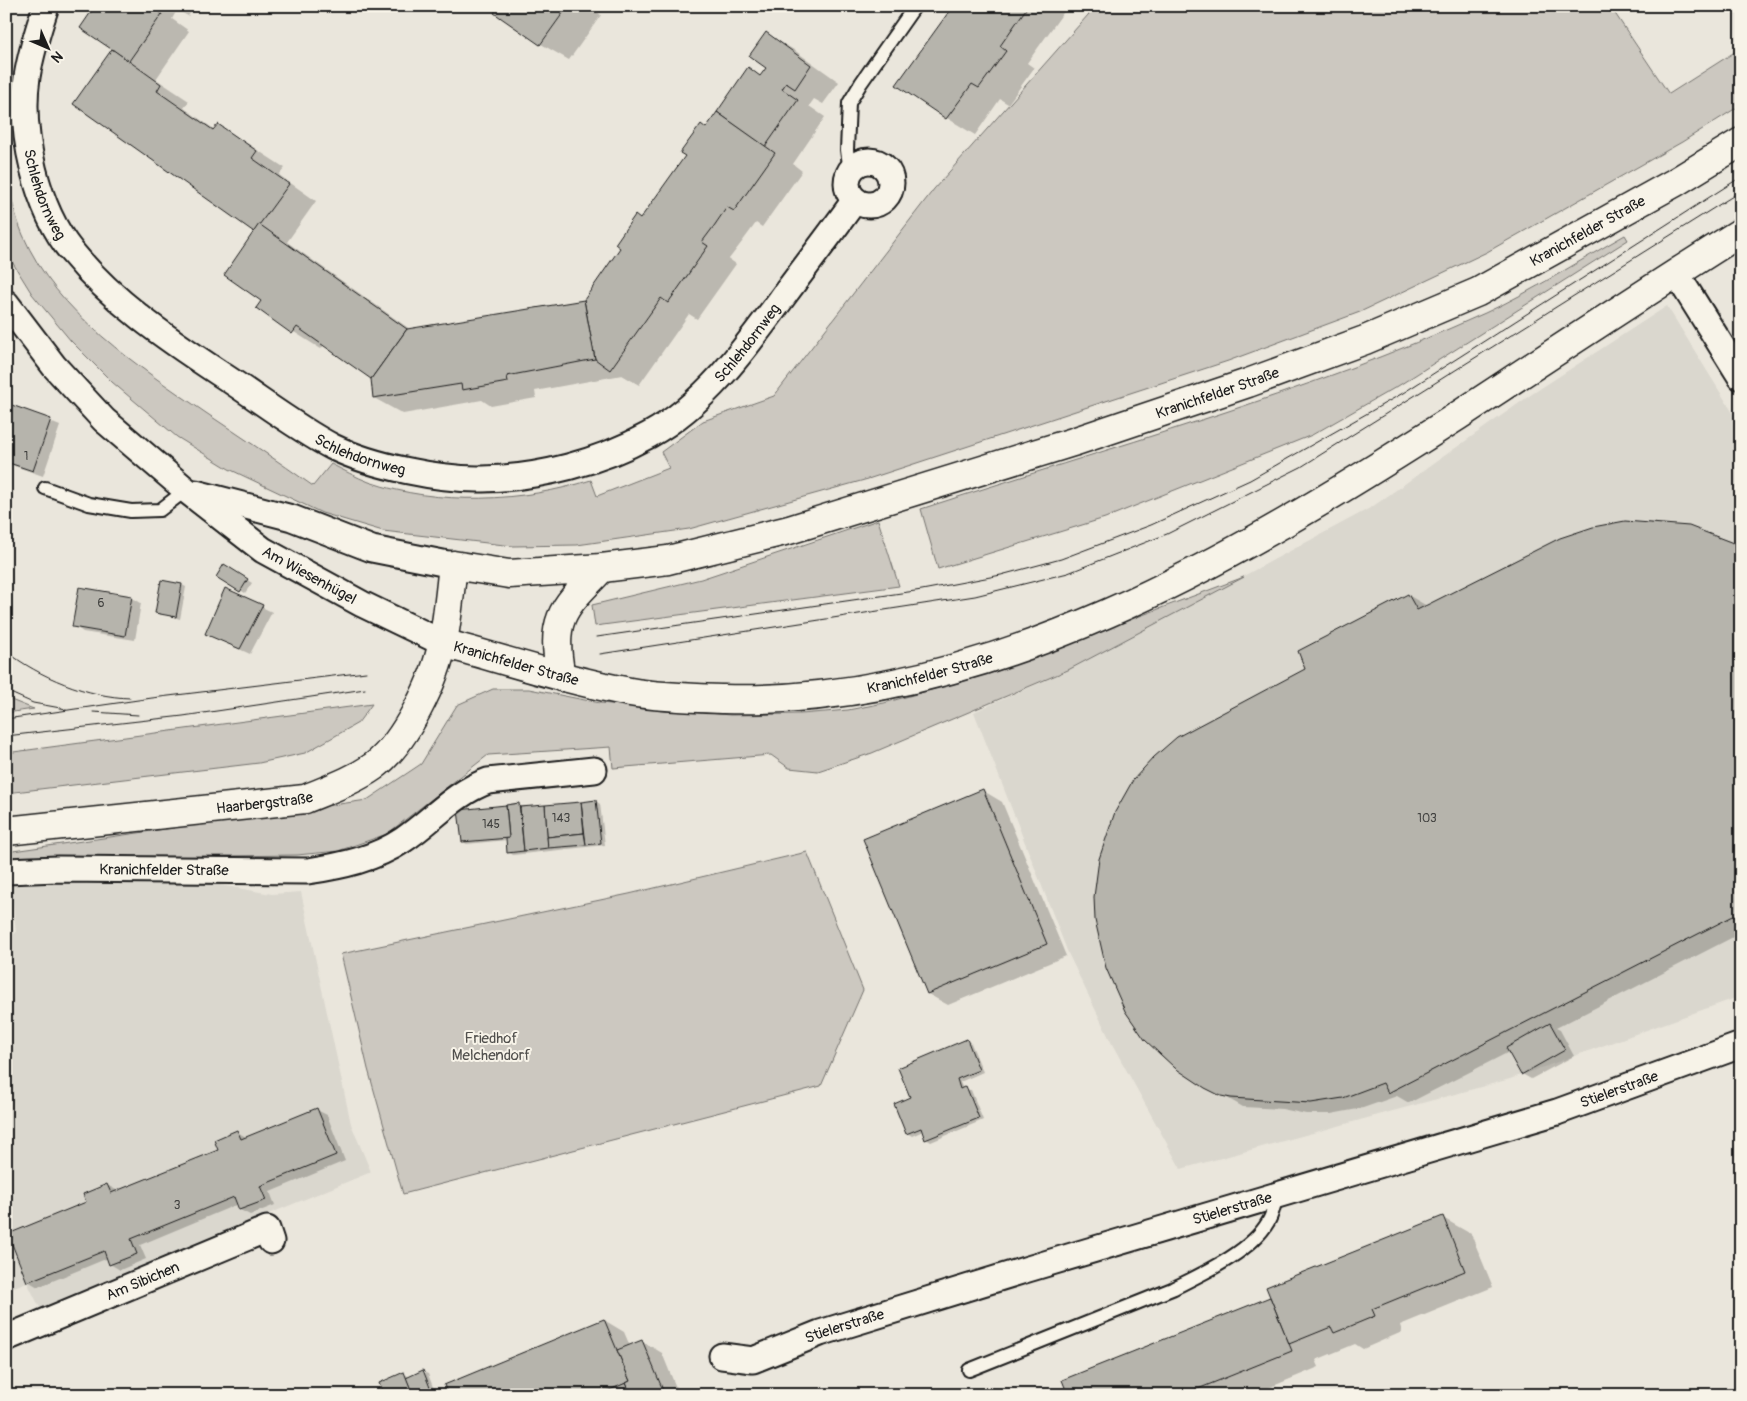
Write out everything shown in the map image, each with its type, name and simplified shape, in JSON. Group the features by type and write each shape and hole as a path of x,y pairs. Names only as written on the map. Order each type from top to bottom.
{"main road":[{"name":"Kranichfelder Straße","path":"1741,142 1674,182 1478,292 1356,343 1248,383 1073,442 789,530 668,560 602,568 510,574 453,565 443,643 561,676 634,693 723,699 787,698 850,692 926,675 1015,649 1175,584 1304,513 1741,232"},
{"path":"561,676 556,647 559,621 565,608 602,568"},
{"name":"Haarbergstraße","path":"6,831 305,798 348,782 375,765 394,747 422,700 443,643"}],"street":[{"name":"Schlehdornweg","path":"46,6 32,47 26,81 26,112 36,180 48,213 70,250 106,288 172,342 333,447 376,463 422,473 491,478 528,474 571,466 613,452 650,434 690,406 738,356 855,200"},
{"path":"876,162 888,172 890,180 887,194 876,204 869,205 855,200 848,190 847,178 850,172 862,163 876,162"},
{"path":"1676,273 1741,377"},
{"name":"Am Wiesenhügel","path":"6,303 54,366 104,420 186,490 263,550 362,604 443,643"},
{"name":"Am Wiesenhügel","path":"186,490 292,518 372,549 453,565"},
{"name":"Kranichfelder Straße","path":"6,871 58,869 308,871 332,867 354,862 383,851 403,840 456,798 488,781 594,770"},
{"name":"Stielerstraße","path":"722,1356 753,1360 820,1333 1028,1269 1557,1112 1741,1045"},
{"name":"Am Sibichen","path":"6,1338 267,1229 271,1241"}],"lane":[{"path":"850,172 847,150 850,103 861,83 915,6"},
{"path":"45,488 89,504 131,511 160,510 186,490"},
{"path":"969,1370 1155,1296 1200,1275 1230,1258 1252,1240 1268,1222 1277,1196"}],"shaded area":[{"path":"1667,306 1741,426 1741,996 1510,1079 1181,1169 1112,1044 1068,953 974,712 1068,670 1372,507 1532,394"},
{"path":"202,882 272,894 301,892 351,1124 371,1172 40,1308 27,1282 6,1290 6,934 16,933 11,884"}],"green space":[{"path":"1096,6 1610,6 1669,94 1741,48 1741,105 1682,142 1487,252 1360,312 1228,361 868,479 689,529 577,545 513,546 383,531 322,513 229,469 177,437 112,382 71,341 32,294 6,252 6,177 23,235 38,263 56,289 78,313 102,336 154,377 313,486 331,464 369,482 423,495 452,498 509,497 537,493 591,480 597,496 669,468 661,452 703,421 774,396 934,189"},
{"path":"1625,235 1628,240 1398,386 1312,435 1105,518 938,569 921,509 1277,395 1347,370 1485,313 1538,286"},
{"path":"878,520 899,586 595,626 592,605 701,579"},
{"path":"1244,577 1068,670 872,753 818,771 789,768 771,755 613,768 611,747 488,755 387,834 338,851 297,855 6,859 6,852 367,800 421,764 457,705 493,689 529,689 600,703 730,715 801,714 848,710 884,703 977,677"},
{"path":"6,698 31,708 34,709 6,713"},
{"path":"372,704 358,723 305,753 259,763 6,793 6,753"},
{"name":"Friedhof Melchendorf","path":"807,852 863,990 821,1086 403,1194 368,1069 341,954 629,894"}],"building":[{"path":"95,6 151,6 162,14 129,61 80,28"},
{"path":"498,6 568,6 540,45 494,13"},
{"path":"953,6 1028,6 1000,46 1006,51 979,88 972,84 946,119 896,85"},
{"path":"766,32 811,65 795,89 786,83 782,89 798,100 765,147 717,112 748,67 760,76 766,68 749,56"},
{"path":"112,49 161,84 157,91 213,130 218,124 257,151 252,158 289,184 254,232 73,104"},
{"path":"717,112 775,153 734,211 727,207 702,242 708,246 668,303 661,298 610,370 595,359 584,300 620,248 615,244 635,215 640,219 685,156 680,153 701,124 706,128"},
{"path":"259,224 407,329 371,379 297,327 292,334 256,308 261,301 224,275"},
{"path":"584,300 595,359 507,376 508,382 462,390 461,384 373,398 371,379 407,329"},
{"path":"6,403 51,419 33,471 6,462"},
{"path":"1625,521 1689,526 1741,546 1741,912 1388,1093 1383,1083 1343,1098 1311,1103 1231,1098 1221,1096 1205,1088 1175,1068 1145,1040 1125,1011 1106,968 1095,920 1094,897 1099,859 1115,812 1133,780 1154,757 1177,737 1305,669 1298,651 1408,594 1417,610 1560,538 1593,527"},
{"path":"224,564 248,579 240,592 216,577"},
{"path":"161,580 182,584 176,617 155,613"},
{"path":"79,587 132,596 125,636 72,627"},
{"path":"225,588 263,605 240,649 205,634"},
{"path":"983,789 1047,944 927,994 863,839"},
{"path":"596,800 601,843 586,845 581,802"},
{"path":"581,802 584,833 547,837 545,805"},
{"path":"519,803 524,851 507,853 506,838 509,838 506,805"},
{"path":"506,805 509,838 462,842 458,810"},
{"path":"545,805 548,848 524,851 520,807"},
{"path":"584,833 586,845 548,848 547,837"},
{"path":"1550,1023 1565,1050 1521,1075 1506,1048"},
{"path":"967,1039 979,1070 957,1079 960,1089 966,1086 979,1118 925,1140 921,1128 906,1134 894,1104 910,1097 898,1068"},
{"path":"317,1108 336,1155 260,1186 266,1200 239,1210 234,1197 131,1239 137,1254 109,1265 104,1251 27,1282 8,1234 86,1202 83,1194 107,1184 111,1193 218,1150 214,1140 237,1130 241,1139"},
{"path":"1443,1216 1465,1271 1372,1309 1375,1316 1334,1333 1331,1327 1289,1344 1266,1287"},
{"path":"1270,1297 1292,1351 1183,1395 1068,1395 1062,1380"},
{"path":"604,1319 630,1381 600,1395 439,1395 447,1392 444,1385"},
{"path":"642,1340 665,1395 631,1395 626,1383 630,1381 617,1350"},
{"path":"423,1370 433,1395 413,1395 406,1378"},
{"path":"404,1372 413,1395 384,1395 379,1383"},
{"path":"626,1383 631,1395 600,1395 600,1394"},
{"path":"1065,1388 1068,1395 1048,1395"}],"tram line":[{"path":"597,637 922,590 1001,575 1061,559 1151,525 1250,480 1403,393 1741,177"},
{"path":"600,654 975,596 1068,573 1167,534 1301,467 1741,191"},
{"path":"6,651 33,669 65,684 98,694 130,698"},
{"path":"6,719 152,698 366,672"},
{"path":"6,736 183,716 365,689"},
{"path":"6,691 33,703 66,709"},
{"path":"93,712 138,715"}]}
